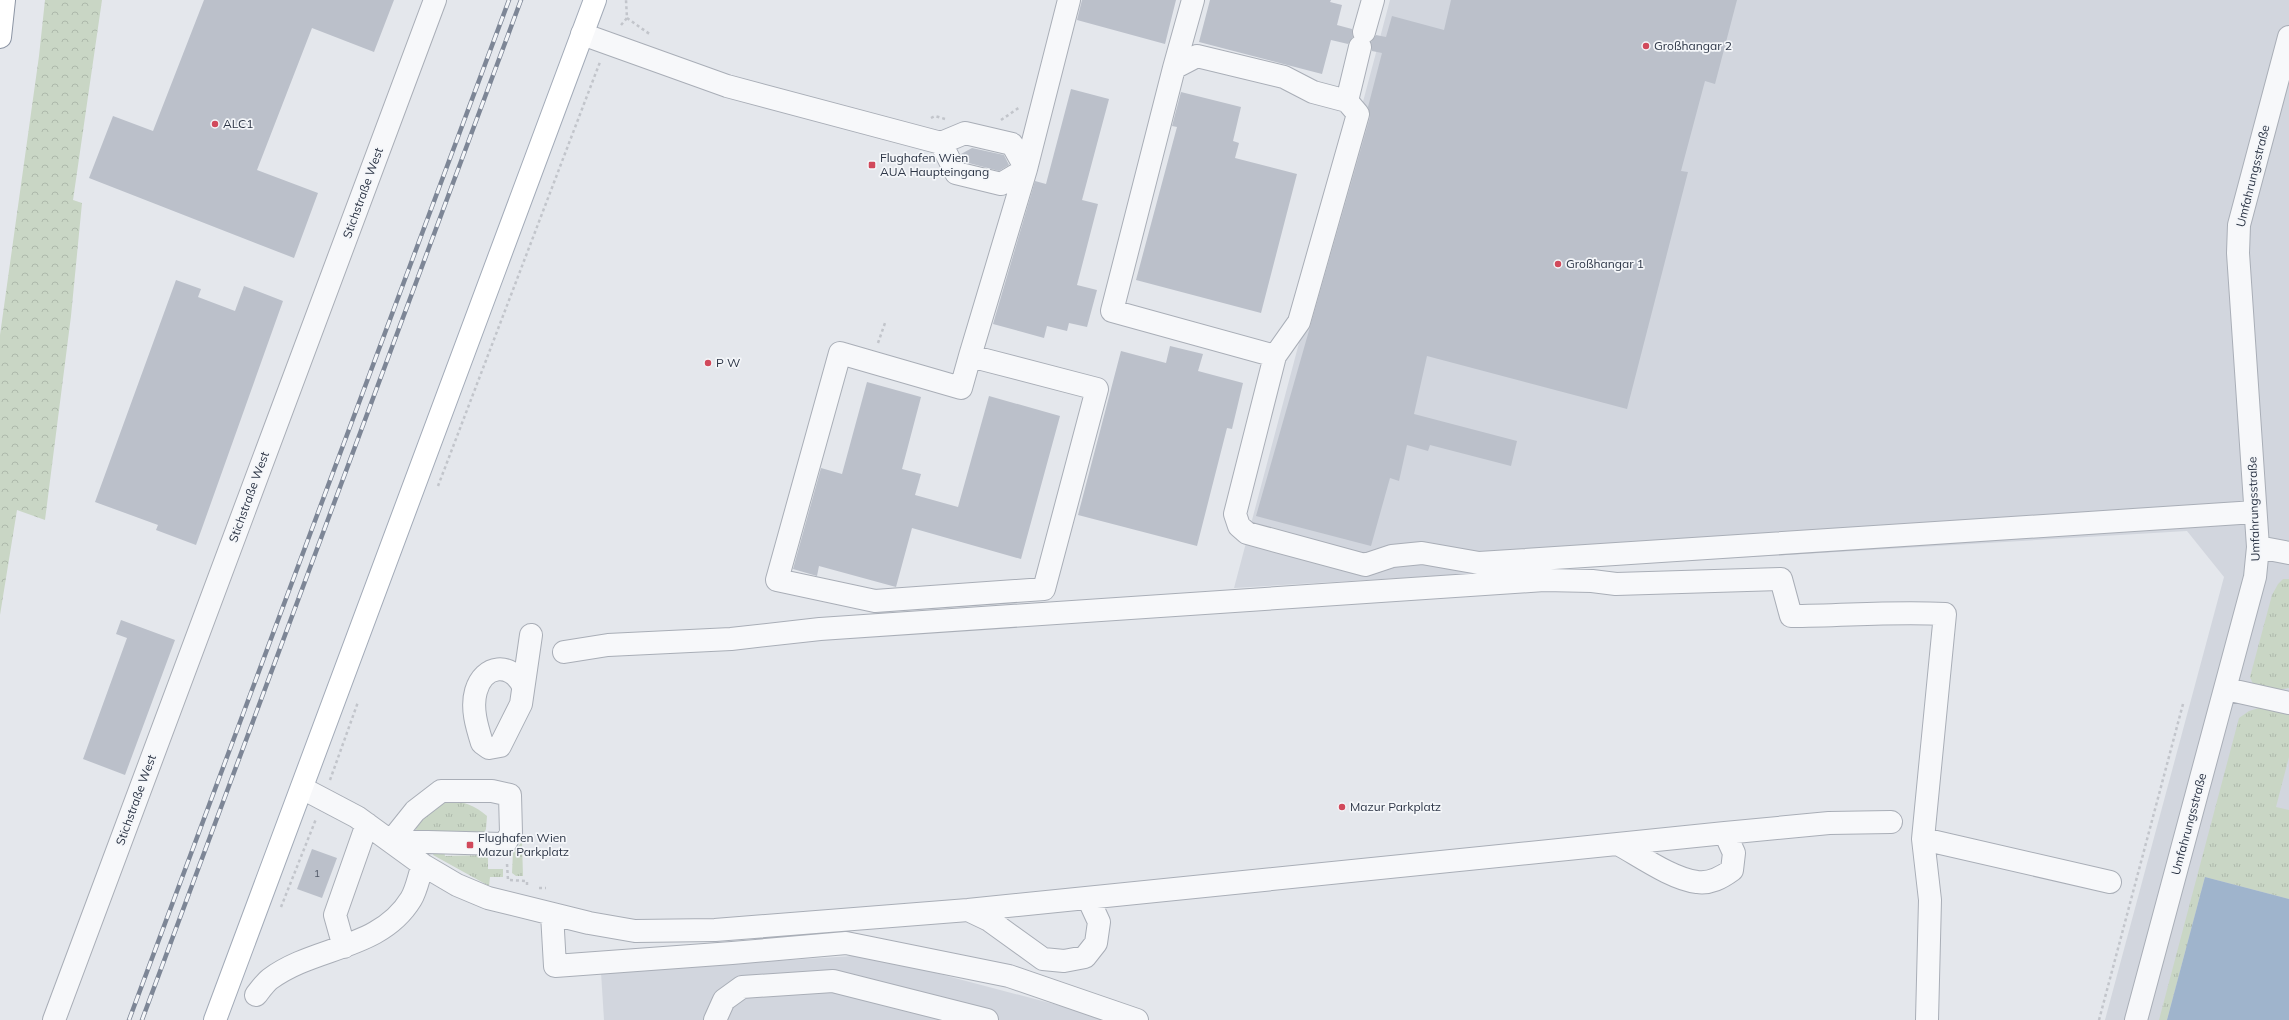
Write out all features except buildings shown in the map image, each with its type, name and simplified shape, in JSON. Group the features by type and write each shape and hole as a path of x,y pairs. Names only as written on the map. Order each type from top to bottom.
{"main road":[{"path":"0,38 4,0"},
{"path":"215,1020 595,0"}],"street":[{"name":"Stichstraße West","path":"54,1020 435,0"},
{"path":"970,356 1097,388 1044,589 875,601 777,580 840,353 961,388 970,356 1026,169 1069,0"},
{"path":"1192,0 1112,311 1275,356"},
{"path":"1347,101 1373,0"},
{"path":"582,34 727,86 941,143 965,133 1012,144 1026,169"},
{"name":"Umfahrungsstraße","path":"2136,1020 2255,577 2258,547 2238,253 2239,225 2289,37"},
{"path":"1174,68 1197,56 1284,77 1313,92 1347,101 1358,114 1299,322 1275,356 1235,514 1239,526 1247,533 1365,565 1392,556 1422,553 1479,563 1516,562 1873,529 1999,520 2255,512"},
{"path":"941,143 956,173 1001,184 1026,169"},
{"path":"2258,547 2289,553"},
{"path":"564,652 608,645 731,639 828,628 1537,580 1592,581 1616,584 1781,579 1791,616 1832,616 1883,612 1945,614 1923,839 1930,900 1927,1020"},
{"path":"524,686 531,635"},
{"path":"2226,689 2289,703"},
{"path":"302,788 367,824 423,865 457,885 488,898 590,923 636,931 680,931 968,910 1828,823 1891,822"},
{"path":"441,791 492,791 510,795 511,833 506,842 502,844 391,841 415,810 441,791"},
{"path":"344,947 335,915 367,824"},
{"path":"1618,844 1676,875 1697,882 1709,881 1721,878 1732,870 1734,853 1725,833"},
{"path":"1923,839 2110,882"},
{"path":"256,995 269,980 297,964 369,937 394,922 411,898 423,865"},
{"path":"968,910 988,920 1043,959 1064,961 1085,957 1096,943 1099,922 1088,898"},
{"path":"552,914 555,966 846,943 1009,976 1137,1020"},
{"path":"715,1020 724,1000 742,987 833,981 987,1020"}],"path":[{"path":"437,488 607,43 627,18 626,0"},
{"path":"281,908 324,799 360,696"},
{"path":"2099,1020 2183,704"},
{"path":"507,861 508,880 527,881 527,888 546,888"}],"shaded area":[{"path":"1390,0 2289,0 2289,1020 2105,1020 2224,577 2187,531 1234,588"},
{"path":"868,955 1114,1020 604,1020 601,972"}],"green space":[{"path":"45,0 102,0 73,200 82,203 71,316 45,520 17,510 0,615 0,335 39,56"},
{"path":"2283,579 2289,579 2289,688 2270,689 2253,684 2250,677 2272,595 2278,584"},
{"path":"2262,707 2289,714 2289,757 2276,807 2289,810 2289,899 2205,877 2167,1020 2159,1020 2239,718 2249,711"},
{"path":"445,800 468,804 487,816 484,834 416,831 419,822 423,817"},
{"path":"522,842 523,876 516,876 512,873 513,852"},
{"path":"444,850 445,856 488,855 488,869 503,869 503,877 490,877 489,886 433,855 434,852"}],"water":[{"path":"2205,877 2289,899 2289,1020 2167,1020"}],"railway":[{"path":"129,1020 509,0"},
{"path":"142,1020 521,0"}],"place":[{"name":"Großhangar 2","path":"1646,46"},
{"name":"ALC1","path":"215,124"},
{"name":"Flughafen Wien AUA Haupteingang","path":"872,165"},
{"name":"Großhangar 1","path":"1558,264"},
{"name":"P W","path":"708,363"},
{"name":"Mazur Parkplatz","path":"1342,807"},
{"name":"Flughafen Wien Mazur Parkplatz","path":"470,845"}]}
